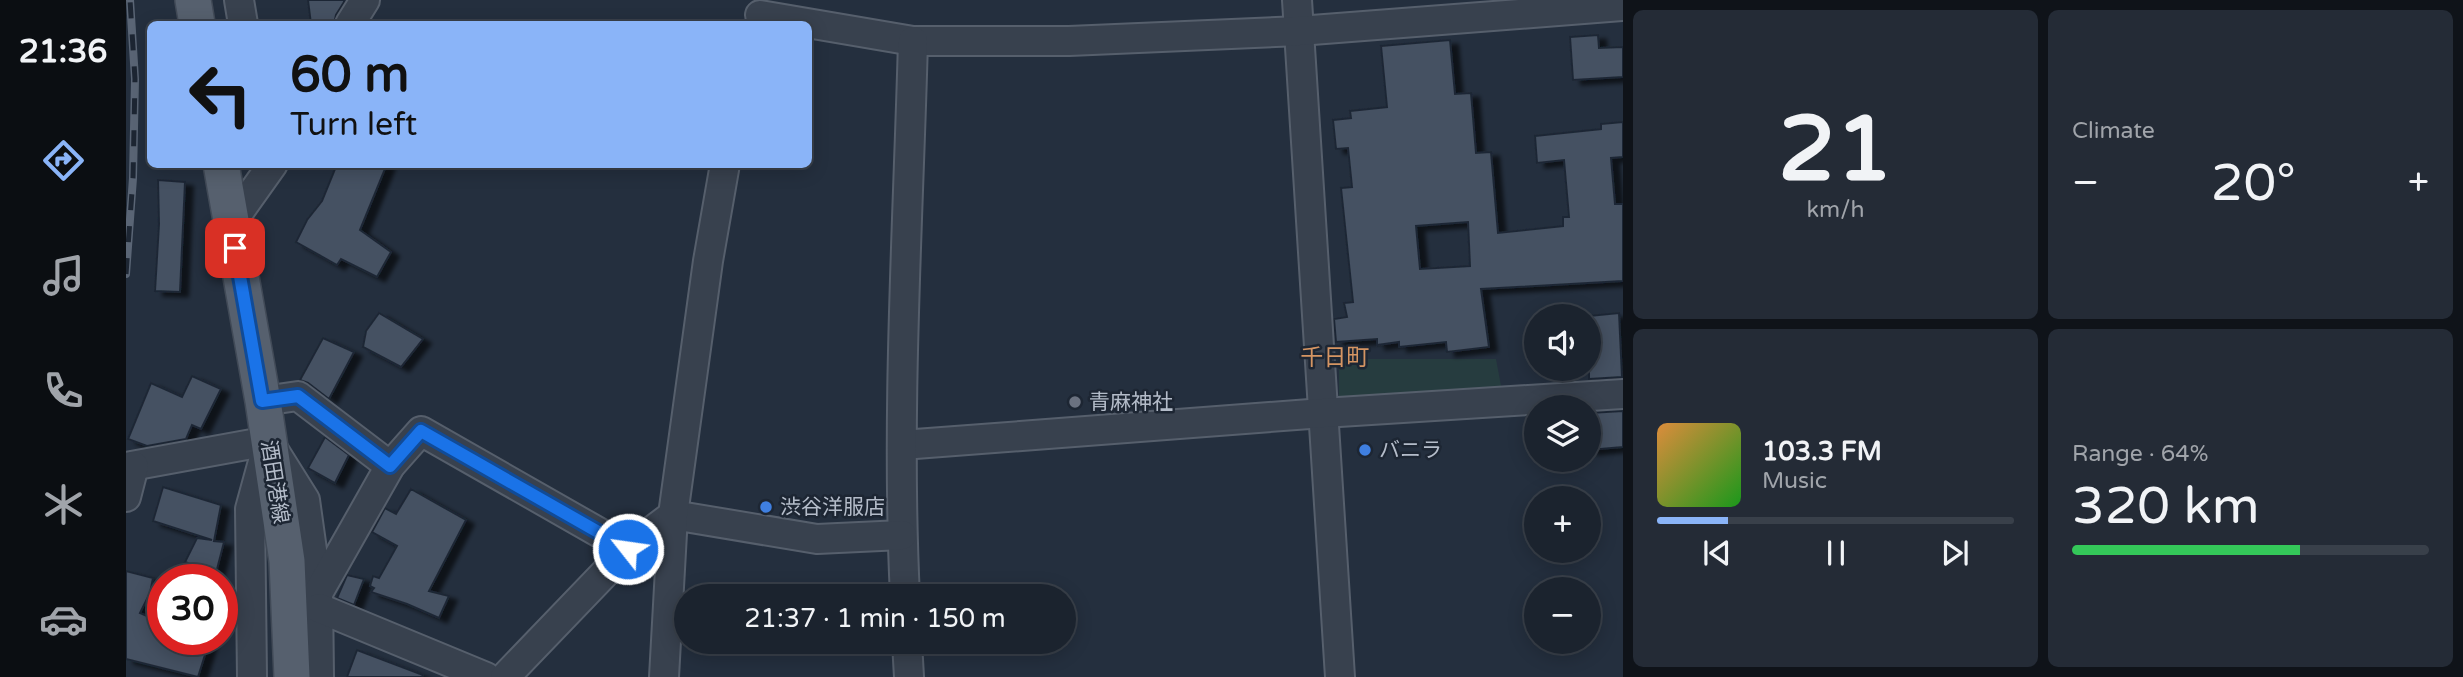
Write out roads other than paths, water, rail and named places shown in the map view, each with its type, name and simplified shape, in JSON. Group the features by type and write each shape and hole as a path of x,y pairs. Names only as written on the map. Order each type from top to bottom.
{"main road":[{"path":"193,0 196,21"},
{"name":"酒田港線","path":"222,168 262,401 286,561 292,677"}],"street":[{"path":"239,0 242,21"},
{"path":"352,21 365,0"},
{"path":"1297,0 1340,677"},
{"path":"812,23 913,41 1069,41 1299,31 1623,6"},
{"path":"760,13 804,21"},
{"path":"904,584 902,445 913,41"},
{"path":"664,677 673,515 708,261 724,168"},
{"path":"231,223 269,176"},
{"path":"902,445 1323,413 1623,394"},
{"path":"262,401 298,396 390,466"},
{"path":"318,601 390,466 421,431 628,549"},
{"path":"126,498 130,467 268,441"},
{"path":"268,441 305,500 318,601 319,677"},
{"path":"252,677 250,509 268,441"},
{"path":"505,677 628,549 673,515 817,538 902,535"},
{"path":"318,601 486,677"},
{"path":"908,654 909,677"}],"railway":[{"path":"126,274 133,178 135,79 130,0"}],"place":[{"name":"青麻神社","path":"1075,402"},
{"name":"バニラ","path":"1365,450"},
{"name":"渋谷洋服店","path":"766,507"}],"district":[{"name":"千日町","path":"1335,357"}]}
